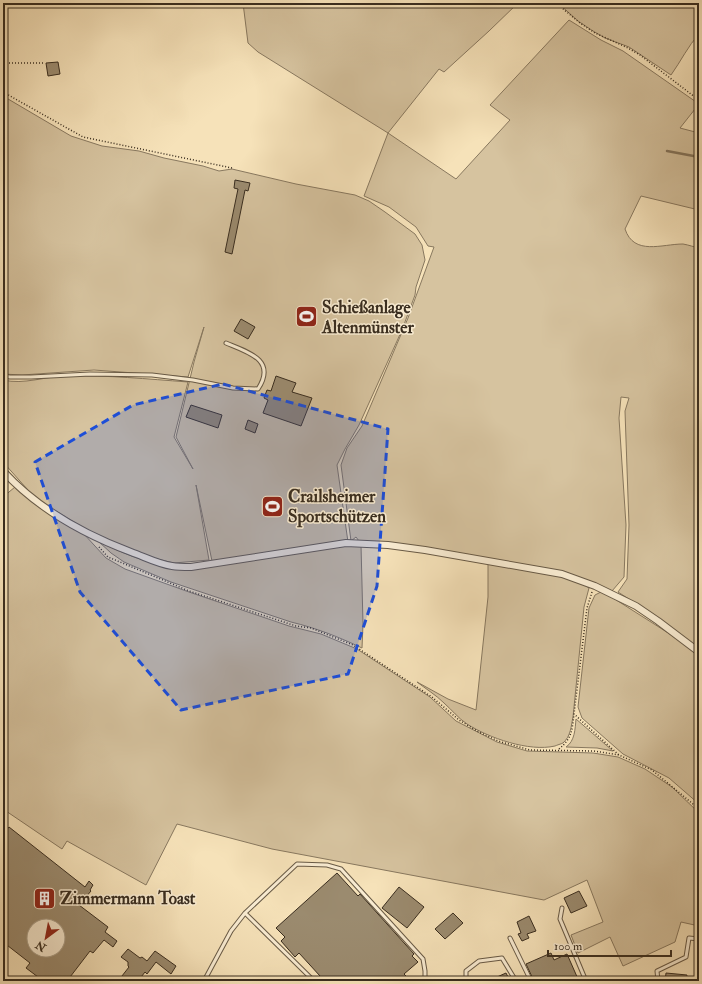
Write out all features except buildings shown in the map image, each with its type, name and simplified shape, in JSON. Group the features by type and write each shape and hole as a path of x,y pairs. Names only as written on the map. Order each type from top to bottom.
{"street":[{"path":"3,471 40,505 88,534 121,548 172,566 190,567 346,543 388,545 562,574 616,595 636,606 699,652"}],"lane":[{"path":"3,376 31,377 90,374 152,375 192,380 233,388 258,389 265,370 262,363 250,352 226,343"},
{"path":"204,981 231,931 245,913 297,864 327,865 341,869 423,959 425,981"},
{"path":"562,908 560,919 586,981"},
{"path":"245,913 314,981"},
{"path":"510,938 531,981"},
{"path":"658,981 657,971 686,957 689,938 699,939"},
{"path":"466,981 466,971 479,961 502,958 516,981"}],"path":[{"path":"556,3 580,23 595,33 628,48 692,95 699,97"},
{"path":"3,63 44,63"},
{"path":"3,92 83,137 232,168"},
{"path":"98,545 108,556 189,591 296,626 311,628 353,644 432,697 459,720 498,741 530,750 594,751 619,755 652,770 699,809"},
{"path":"559,750 567,743 572,732 587,608 595,586"},
{"path":"574,714 619,755"}],"highlighted area":[{"path":"223,384 388,429 377,586 348,674 181,710 80,592 35,462 133,405"}],"shaded area":[{"path":"243,3 518,3 444,72 439,69 388,133 258,52 248,43"},
{"path":"558,3 699,3 699,34 671,75 629,47 605,38 593,31 578,21"},
{"path":"569,20 601,40 623,51 699,104 680,128 699,133 699,210 641,196 625,229 629,237 635,243 642,246 650,247 683,244 699,248 699,650 657,617 618,592 627,579 629,525 625,411 629,398 621,397 619,418 626,525 624,577 612,591 556,570 359,541 356,537 351,541 341,465 347,448 362,426 408,318 434,247 428,246 416,227 389,207 364,196 388,133 456,179 510,120 490,105"},
{"path":"3,96 71,136 102,146 139,151 219,171 232,169 296,184 355,195 369,201 415,234 422,245 425,260 416,287 415,295 402,330 359,425 337,465 348,542 212,561 196,485 209,560 174,563 149,557 122,547 89,531 36,499 3,462 3,380 27,381 59,376 97,376 188,382 174,437 193,469 176,437 204,327 188,377 94,370 22,375 3,374"},
{"path":"15,487 83,533 106,558 125,569 289,626 321,634 357,649 430,697 456,721 497,742 527,751 593,753 618,757 645,769 672,787 699,813 699,926 681,922 675,942 623,966 610,937 578,953 571,935 603,922 587,880 544,900 272,849 177,824 146,885 67,841 62,849 3,809 3,497"},
{"path":"98,541 136,558 176,569 340,545 361,545 363,624 362,648 318,630 171,582 124,562"},
{"path":"488,564 526,569 569,578 589,588 584,607 571,727 566,740 555,746 533,747 498,739 486,734 464,722 438,697 417,682 448,699 476,710 488,597"},
{"path":"601,592 610,596 673,636 699,656 699,804 669,778 623,754 582,718 578,707 589,608 595,595"},
{"path":"576,719 613,751 597,748 566,747 573,738"}],"waterway":[{"path":"667,151 699,157"}],"place":[{"name":"Schießanlage Altenmünster","path":"306,317"},
{"name":"Crailsheimer Sportschützen","path":"272,506"},
{"name":"Zimmermann Toast","path":"44,898"}]}
